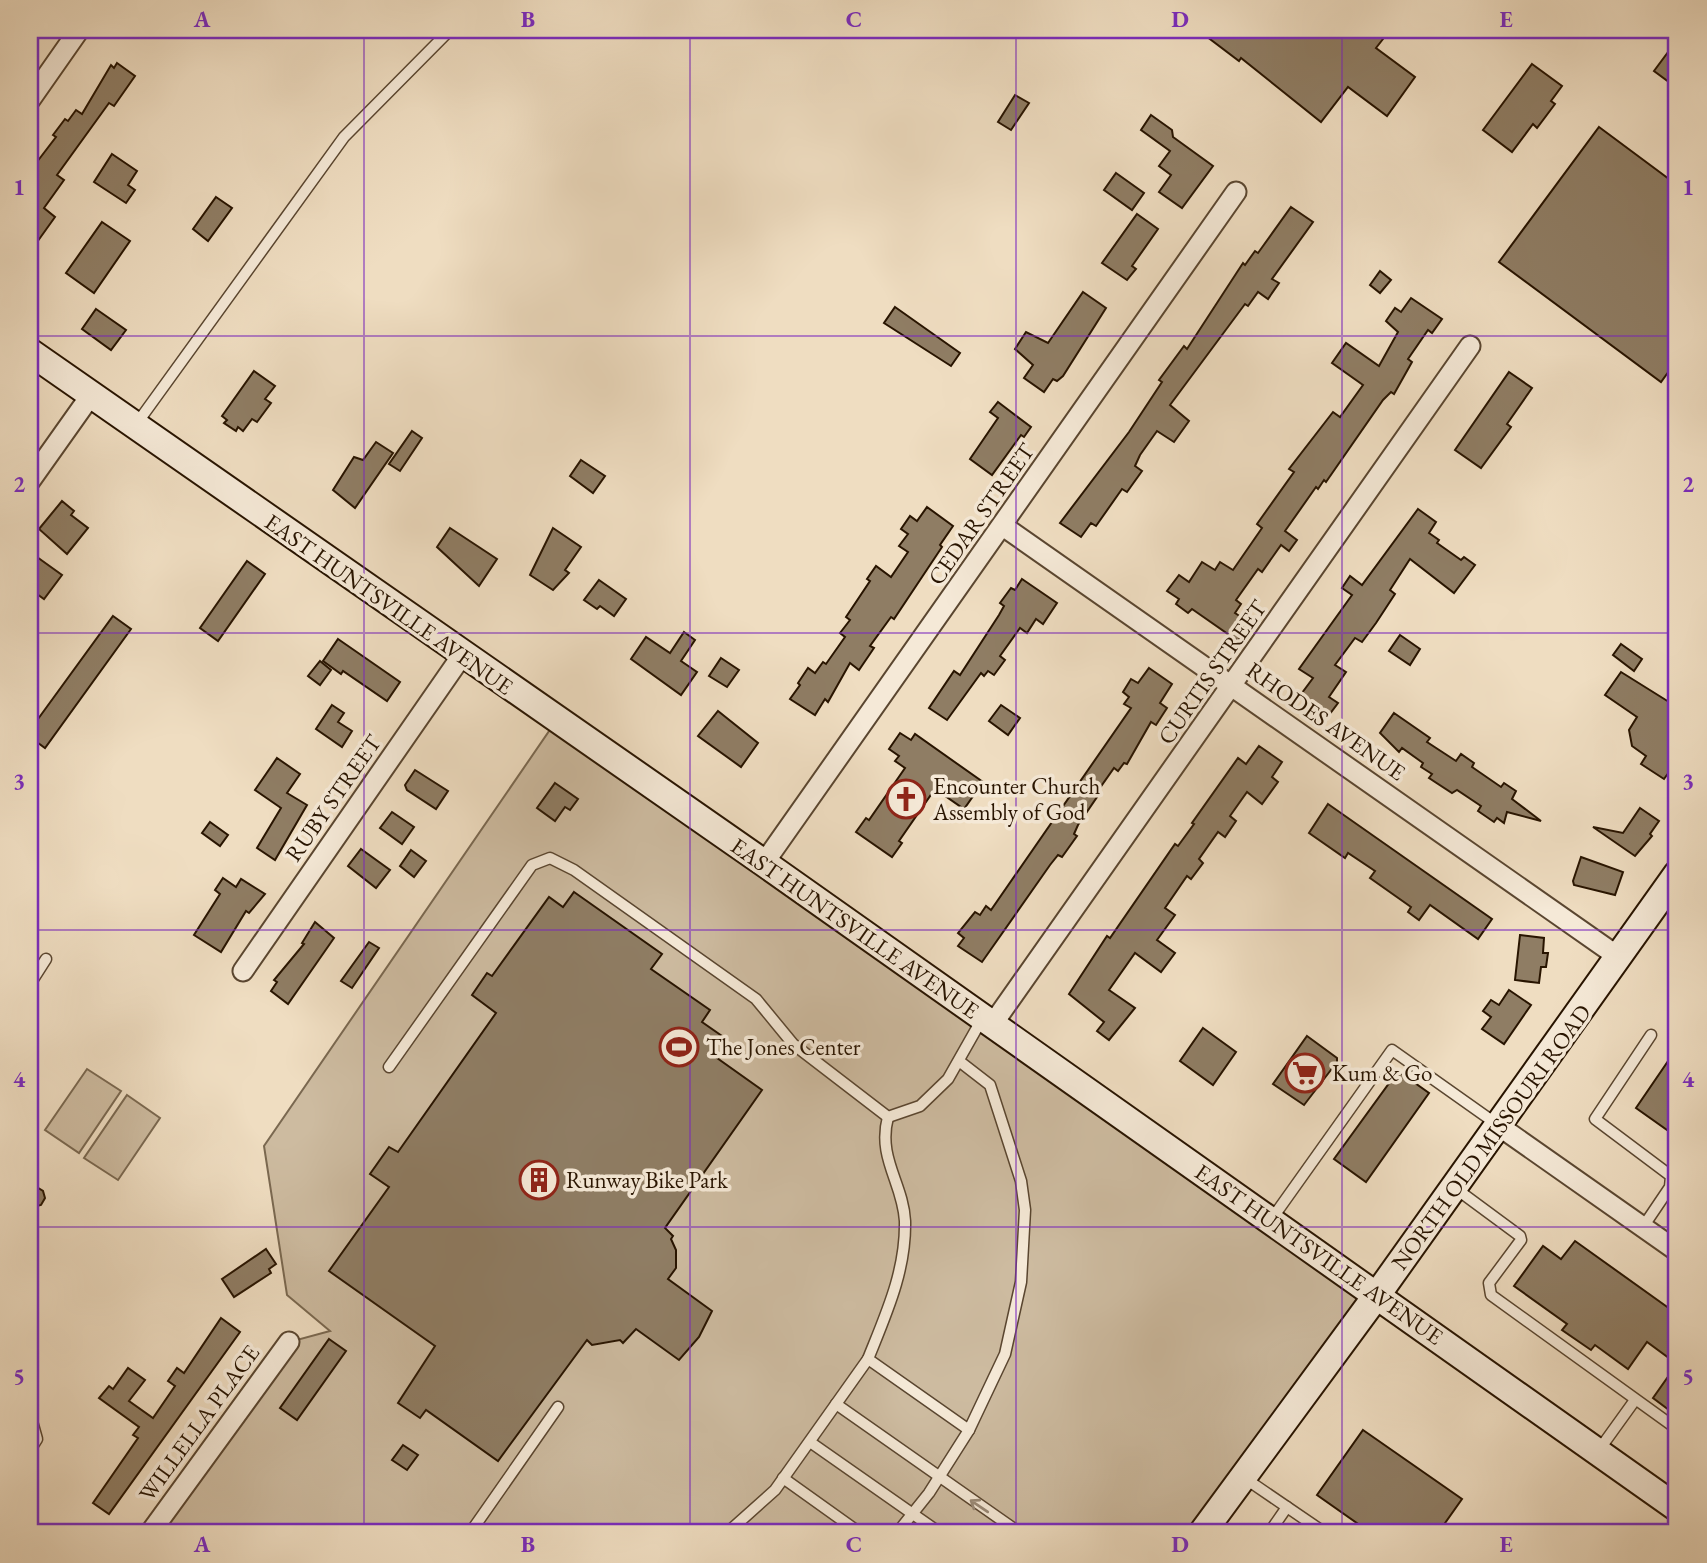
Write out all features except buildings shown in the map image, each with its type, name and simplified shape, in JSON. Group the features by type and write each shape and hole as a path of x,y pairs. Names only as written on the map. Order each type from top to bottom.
{"main road":[{"name":"EAST HUNTSVILLE AVENUE","path":"30,352 764,863 1677,1508"},
{"name":"NORTH OLD MISSOURI ROAD","path":"1202,1533 1499,1126 1677,874"}],"street":[{"path":"30,100 79,30"},
{"name":"CEDAR STREET","path":"764,863 1236,192"},
{"name":"CURTIS STREET","path":"988,1021 1232,686 1470,346"},
{"path":"30,481 91,395"},
{"name":"RHODES AVENUE","path":"1003,526 1620,958"},
{"name":"RUBY STREET","path":"243,971 463,654"},
{"path":"1499,1126 1677,1251"},
{"name":"WILLELLA PLACE","path":"150,1533 289,1342"}],"lane":[{"path":"135,426 344,137 450,30"},
{"path":"389,1067 532,865 550,858 575,870 756,999 793,1044 888,1117"},
{"path":"30,984 46,958"},
{"path":"888,1117 920,1106 948,1079 988,1021"},
{"path":"1643,1227 1670,1187 1671,1176 1595,1119 1651,1035"},
{"path":"1271,1220 1392,1050 1499,1126"},
{"path":"897,1533 939,1478 969,1430 1006,1354 1021,1282 1025,1210 1021,1181 990,1085 959,1061"},
{"path":"727,1533 775,1490 868,1359 898,1286 905,1219 882,1137 888,1117"},
{"path":"1454,1188 1520,1236 1521,1240 1489,1283 1491,1295 1677,1429"},
{"path":"868,1359 969,1430"},
{"path":"1598,1451 1635,1400"},
{"path":"836,1404 1020,1533"},
{"path":"472,1533 558,1407"},
{"path":"30,1414 37,1439 30,1450"},
{"path":"810,1442 940,1533"},
{"path":"1243,1477 1325,1533"},
{"path":"783,1478 860,1533"},
{"path":"1269,1533 1287,1507"}],"shaded area":[{"name":"The Jones Center","path":"556,721 1377,1295 1202,1533 150,1533 289,1342 330,1331 287,1295 264,1146"},
{"path":"87,1069 121,1091 79,1153 45,1130"},
{"path":"127,1095 160,1118 118,1180 84,1158"}],"place":[{"name":"Encounter Church Assembly of God","path":"906,799"},
{"name":"The Jones Center","path":"679,1047"},
{"name":"Kum & Go","path":"1305,1073"},
{"name":"Runway Bike Park","path":"539,1180"}]}
